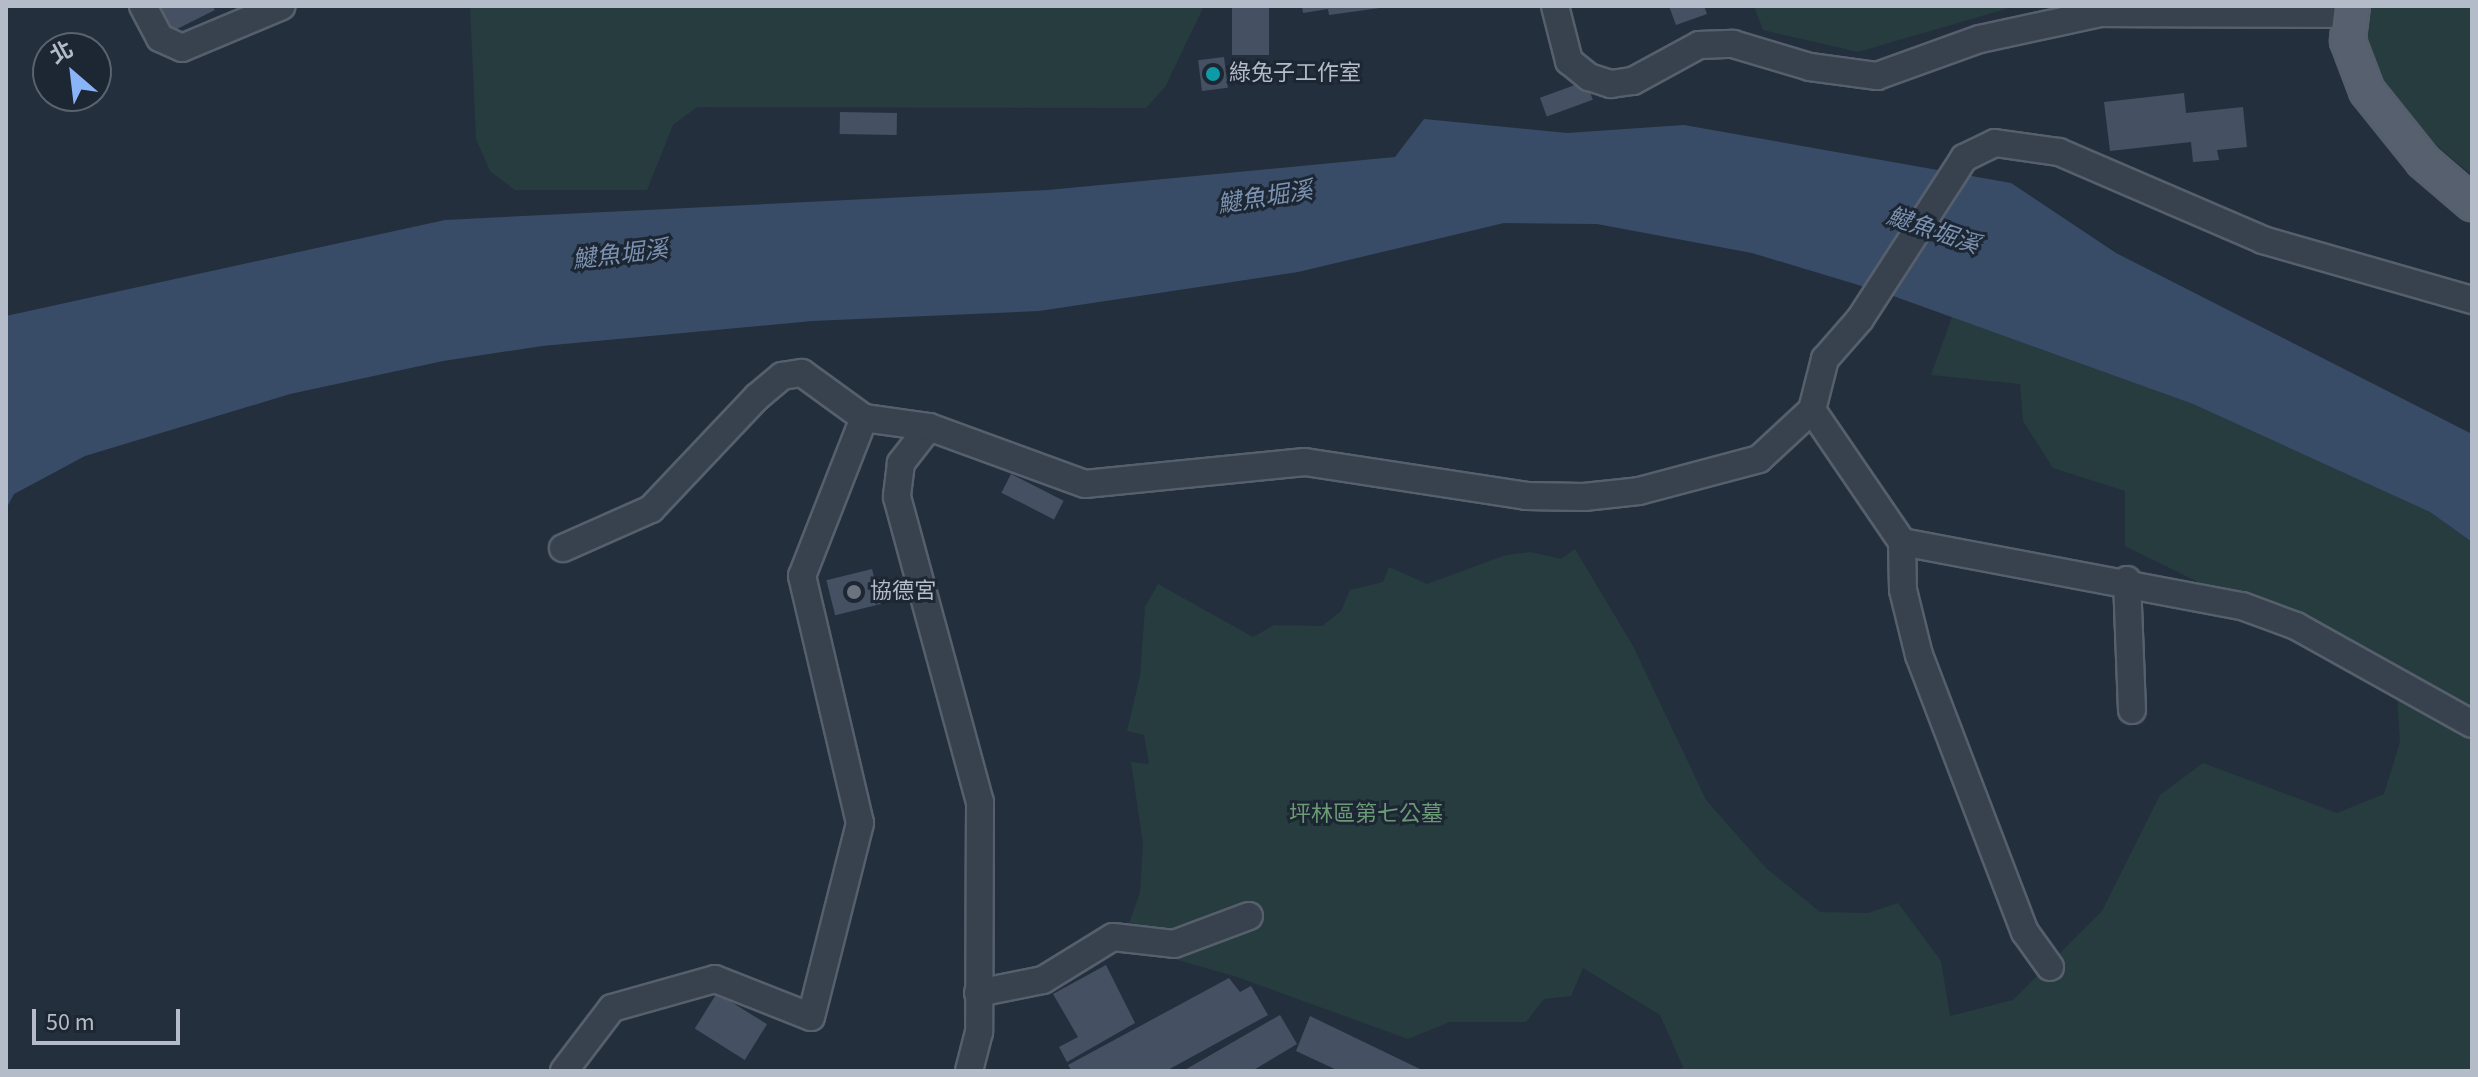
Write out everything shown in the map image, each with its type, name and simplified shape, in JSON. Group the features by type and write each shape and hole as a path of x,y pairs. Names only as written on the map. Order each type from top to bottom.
{"main road":[{"path":"2351,10 2355,70 2386,122 2472,203"}],"street":[{"path":"143,6 160,38 182,48 282,6"},
{"path":"1555,6 1569,61 1589,77 1611,84 1633,81 1699,45 1733,44 1810,67 1877,76 1980,39 2100,13 2351,10"},
{"path":"563,548 651,509 782,376 811,376 864,418 929,427 1085,484 1305,462 1526,496 1584,497 1639,491 1759,459 1812,410 1825,359 1860,319 1964,158 1995,143 2059,152 2263,240 2472,300"},
{"path":"1812,410 1902,542 1903,590 1919,655 2025,932 2050,967"},
{"path":"564,1071 612,1008 715,979 811,1017 860,823 802,576 864,418"},
{"path":"929,427 901,463 897,497 980,802 979,1032 969,1071"},
{"path":"1902,542 2127,580 2296,626 2472,724"},
{"path":"2127,580 2132,710"},
{"path":"978,993 1043,980 1113,937 1174,944 1249,916"}],"green space":[{"path":"470,6 1204,6 1165,87 1146,108 697,107 673,125 647,190 515,190 490,171 476,139"},
{"path":"1754,6 2016,6 1858,52 1763,30"},
{"path":"2358,6 2472,6 2472,175 2370,90"},
{"name":"坪林區第七公墓","path":"1952,317 2193,404 2430,512 2472,542 2472,1071 1678,1071 1683,1067 1660,1015 1583,968 1571,996 1544,999 1526,1022 1450,1022 1408,1039 1237,977 1122,944 1140,892 1143,844 1131,762 1149,764 1144,735 1127,731 1140,676 1145,607 1158,584 1253,637 1274,625 1322,626 1341,611 1350,590 1383,582 1389,567 1427,584 1506,555 1530,552 1561,559 1575,549 1633,646 1706,800 1766,868 1820,912 1868,913 1898,903 1941,961 1950,1016 2013,1000 2102,911 2160,795 2203,763 2337,813 2384,794 2400,742 2396,680 2125,546 2125,491 2053,468 2023,421 2020,384 1931,375"}],"water":[{"name":"𩻸魚堀溪","path":"1424,119 1567,133 1684,125 2011,183 2116,253 2472,434 2472,542 2430,512 2193,404 1885,293 1752,253 1597,224 1504,223 1298,272 1039,311 812,321 542,346 443,361 290,394 85,456 14,494 6,509 6,316 445,220 1048,190 1395,157"}],"building":[{"path":"158,6 212,6 215,10 171,32"},
{"path":"1232,6 1269,6 1269,55 1232,55"},
{"path":"1302,6 1380,8 1329,15 1328,9 1303,13"},
{"path":"1669,6 1704,6 1707,14 1676,25"},
{"name":"綠兔子工作室","path":"1224,57 1228,88 1202,91 1198,60"},
{"path":"1586,81 1593,100 1547,117 1540,98"},
{"path":"2184,93 2186,113 2243,107 2247,147 2217,150 2219,160 2193,162 2191,142 2110,151 2104,102"},
{"path":"840,112 897,113 897,135 840,134"},
{"path":"1011,474 1064,501 1054,519 1001,493"},
{"name":"協德宮","path":"872,569 881,604 835,615 826,580"},
{"path":"1106,965 1135,1023 1067,1062 1059,1047 1078,1037 1053,994"},
{"path":"1229,978 1240,992 1251,986 1268,1015 1166,1071 1072,1071 1068,1065"},
{"path":"717,993 767,1024 745,1060 695,1029"},
{"path":"1280,1015 1297,1044 1252,1071 1183,1071"},
{"path":"1310,1016 1424,1071 1339,1071 1296,1051"}],"place":[{"name":"綠兔子工作室","path":"1213,74"},
{"name":"協德宮","path":"854,592"}]}
